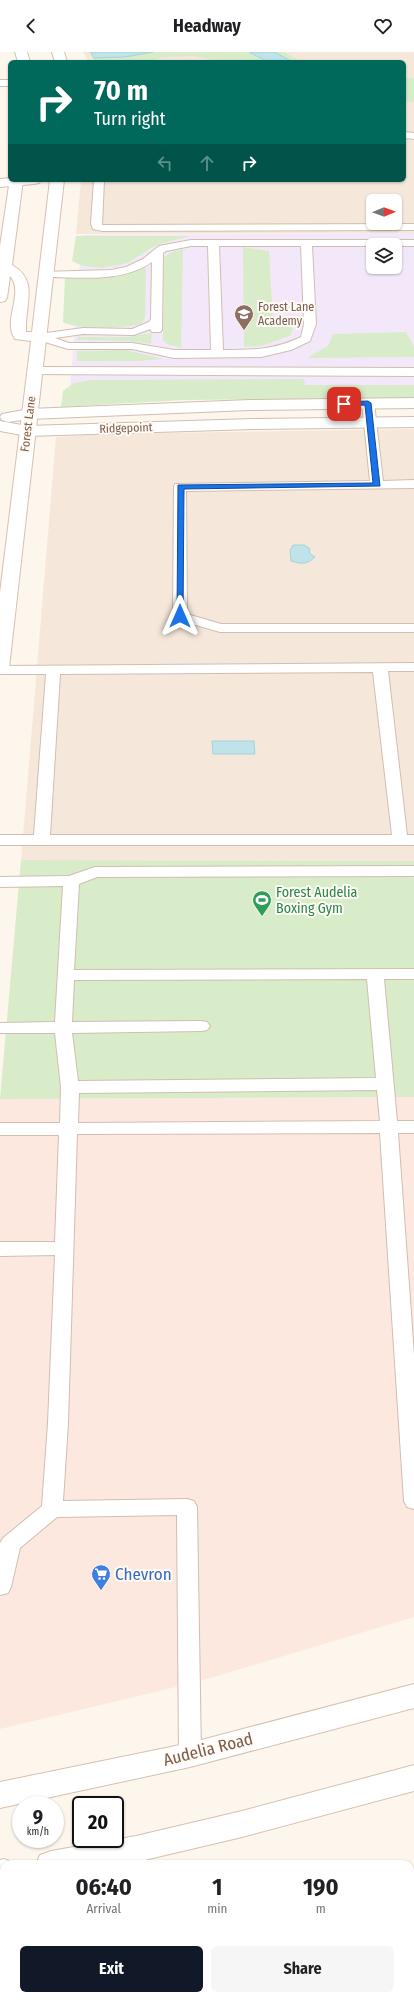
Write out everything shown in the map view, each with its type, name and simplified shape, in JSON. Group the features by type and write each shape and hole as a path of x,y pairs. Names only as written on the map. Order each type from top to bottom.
{"main road":[{"path":"0,298 3,260 13,182"},
{"name":"Forest Lane","path":"0,669 26,431 35,371 57,182"},
{"path":"3,260 18,276 22,287 16,329 20,336 39,337"},
{"name":"Ridgepoint","path":"0,419 29,414 250,405 414,403"},
{"path":"250,405 253,424"},
{"name":"Ridgepoint","path":"0,426 26,431 253,424 414,422"},
{"name":"Audelia Road","path":"0,1795 190,1755 414,1696"},
{"path":"101,1860 138,1857 242,1824 414,1778"}],"lane":[{"path":"99,182 96,227 102,228 414,227"},
{"path":"46,274 111,273 129,270 147,261 163,248 191,243 414,243"},
{"path":"214,243 217,354"},
{"path":"39,337 68,346 132,346 174,354 261,353 287,348 306,339 310,324 306,243"},
{"path":"156,350 158,252"},
{"path":"39,337 83,331 134,332 153,324 156,319"},
{"path":"35,371 414,372"},
{"path":"368,403 377,485"},
{"path":"414,484 180,487 180,616 220,628 414,628"},
{"path":"0,840 407,840 380,667"},
{"path":"0,669 414,667"},
{"path":"42,839 53,669"},
{"path":"0,882 71,881 95,872 414,871"},
{"path":"52,1509 58,1423 63,1248 70,1087 63,1028 71,881"},
{"path":"375,974 386,1084 414,1501"},
{"path":"66,975 414,974"},
{"path":"0,1028 201,1026"},
{"path":"70,1087 386,1084"},
{"path":"0,1129 414,1126"},
{"path":"0,1250 63,1248"},
{"path":"0,1587 10,1544 52,1509 187,1507 190,1755"}],"shaded area":[{"path":"83,52 414,52 414,233 76,234 81,182 406,182 406,60 88,60"},
{"name":"Forest Lane Academy","path":"414,233 414,395 69,402 82,235"},
{"path":"414,429 414,861 21,860 56,437 108,434"},
{"path":"414,1097 414,1617 197,1682 0,1729 0,1099"}],"green space":[{"path":"88,52 284,52 298,60 212,60 193,56 163,57 154,60 94,60"},
{"path":"406,78 414,78 414,102 406,101"},
{"path":"76,236 190,236 156,245 128,263 102,268 83,266 72,261"},
{"path":"243,247 269,251 273,321 293,328 290,336 261,346 244,347"},
{"path":"183,249 181,348 167,344 163,340 164,257 172,252"},
{"path":"146,268 145,318 141,324 113,327 89,327 69,325 63,322 65,276 115,277"},
{"path":"406,332 414,347 414,357 307,358 328,346 333,334"},
{"path":"152,333 151,344 129,341 77,340 78,337 128,337"},
{"path":"126,350 163,359 138,361 77,361 77,351"},
{"path":"304,379 305,385 414,385 414,398 183,400 61,407 63,391 74,383 92,380"},
{"path":"21,860 414,861 414,1097 0,1099"}],"water":[{"path":"91,52 153,52 125,57 94,58"},
{"path":"249,52 274,52 289,60 264,60"},
{"path":"293,545 304,545 309,548 310,554 315,557 304,563 291,561 290,550"},
{"path":"212,741 254,741 255,754 213,754"}],"place":[{"name":"Forest Lane Academy","path":"244,331"},
{"name":"Forest Audelia Boxing Gym","path":"262,917"},
{"name":"Chevron","path":"101,1591"}],"route":[{"path":"180,616 180,487 377,485 368,403 344,404"}]}
